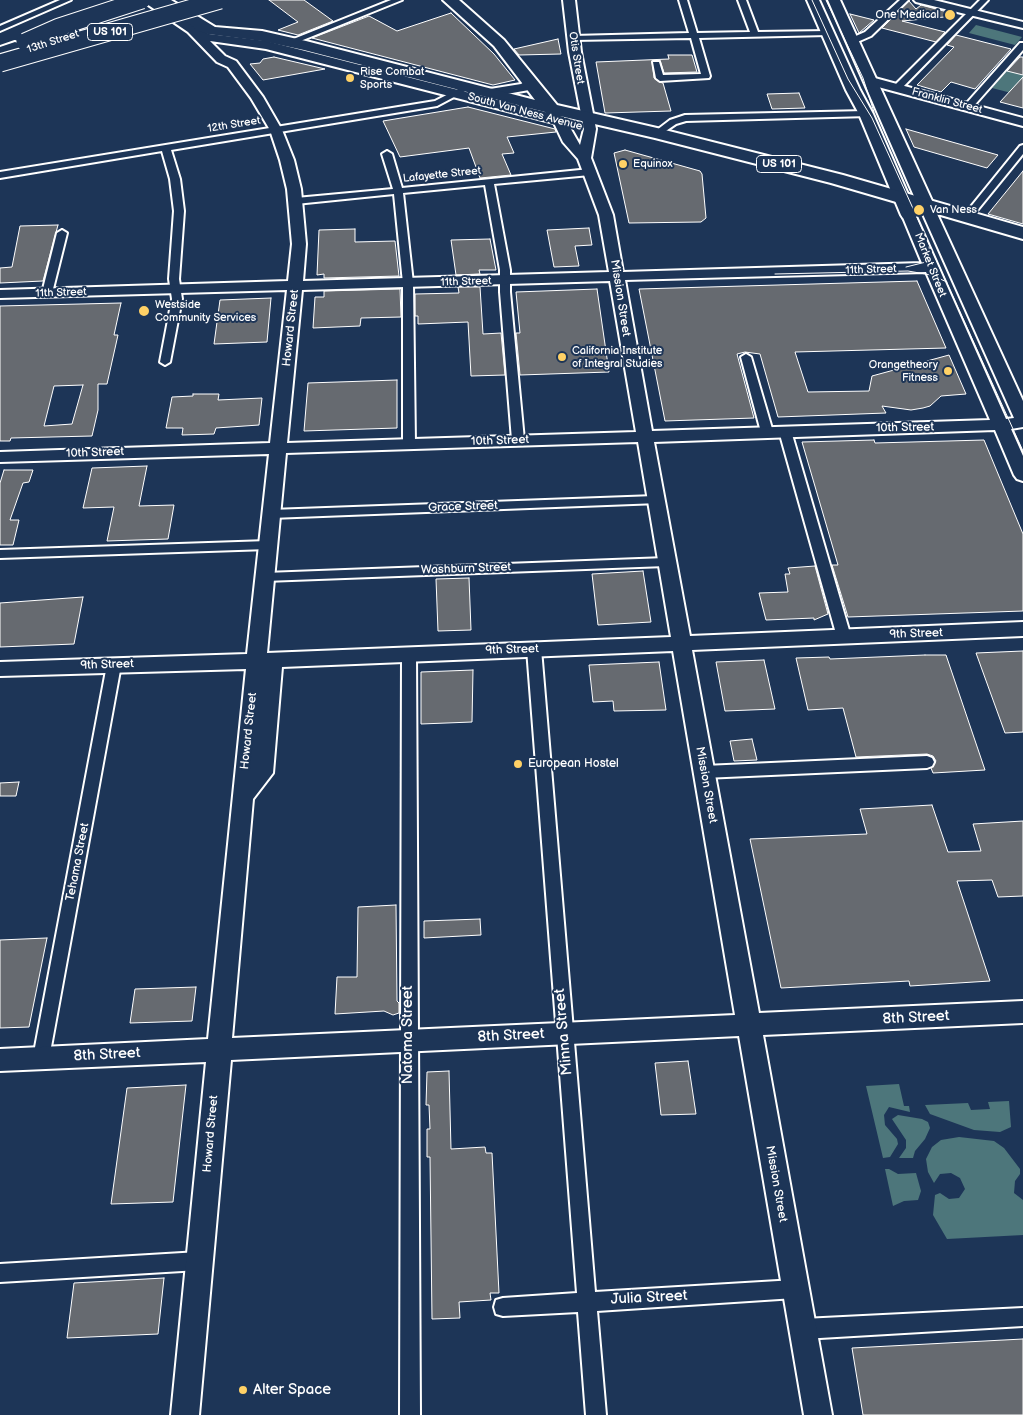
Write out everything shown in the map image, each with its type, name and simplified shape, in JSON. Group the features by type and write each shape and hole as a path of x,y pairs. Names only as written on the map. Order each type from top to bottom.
{"highway":[{"path":"0,61 191,0"},
{"name":"US 101","path":"0,61 220,0"},
{"name":"Mission Street","path":"450,0 499,43 555,115"},
{"name":"South Van Ness Avenue","path":"158,2 193,26 212,31 262,36 293,47 334,53 463,90 490,93 555,115 805,183 909,215"},
{"path":"5,50 86,23 158,2"},
{"name":"US 101","path":"5,50 59,27 158,2"},
{"name":"South Van Ness Avenue","path":"588,123 658,133 900,196"},
{"name":"US 101","path":"900,196 1023,233"},
{"name":"US 101","path":"909,215 1023,249"}],"main road":[{"name":"13th Street","path":"5,50 49,34 158,2 191,0"},
{"path":"193,26 196,10 202,0"},
{"name":"Otis Street","path":"569,0 573,38 588,123"},
{"name":"Market Street","path":"813,0 853,90 866,114 1000,426 1023,475"},
{"name":"Market Street","path":"818,0 854,72 870,81"},
{"name":"Market Street","path":"828,0 835,16 850,38"},
{"name":"Market Street","path":"834,0 1022,418"},
{"path":"920,0 1023,25"},
{"name":"13th Street","path":"0,61 158,2"},
{"name":"South Van Ness Avenue","path":"193,26 207,37 293,47 555,115"},
{"name":"Howard Street","path":"193,26 221,59 232,64 258,97 276,130 287,160 296,201 299,244 294,287"},
{"path":"232,64 230,53 232,50 253,42"},
{"name":"Franklin Street","path":"870,81 1023,122"},
{"path":"490,93 515,90 531,82"},
{"name":"Mission Street","path":"555,115 570,142 584,158 606,215 818,1415"},
{"path":"584,158 588,123"},
{"name":"11th Street","path":"0,294 294,287 932,267"},
{"path":"294,287 302,334 289,348 277,334 294,287"},
{"name":"Howard Street","path":"185,1415 243,796 263,773 265,576 289,348"},
{"name":"10th Street","path":"0,457 785,431 1000,426 1022,418"},
{"name":"9th Street","path":"0,669 1023,629"},
{"name":"8th Street","path":"0,1060 1023,1012"}],"street":[{"path":"0,29 67,0"},
{"name":"13th Street","path":"49,34 44,29 133,0"},
{"path":"293,47 398,0"},
{"path":"656,64 660,78 706,76 682,0"},
{"path":"742,0 755,34"},
{"path":"850,38 868,34 904,0"},
{"path":"897,88 984,0"},
{"path":"573,38 828,33"},
{"path":"968,107 1023,45"},
{"name":"12th Street","path":"0,176 437,103 463,90"},
{"path":"658,133 672,122 685,118 866,114"},
{"path":"165,362 177,299 174,280 179,211 175,179 166,148"},
{"path":"968,216 1023,148"},
{"path":"387,154 398,191 408,283 409,444"},
{"name":"Lafayette Street","path":"296,201 590,172"},
{"path":"489,182 505,280 518,440"},
{"path":"47,293 62,233"},
{"path":"746,357 767,432"},
{"path":"785,431 844,636"},
{"name":"Grace Street","path":"271,514 655,500"},
{"path":"0,554 268,545"},
{"name":"Washburn Street","path":"265,576 666,562"},
{"name":"Minna Street","path":"534,649 596,1415"},
{"name":"Natoma Street","path":"409,654 408,1041 410,1415"},
{"name":"Tehama Street","path":"41,1058 114,665"},
{"path":"704,772 928,762"},
{"path":"0,1273 199,1261"},
{"name":"Julia Street","path":"503,1307 795,1289"},
{"path":"803,1329 1023,1316"}],"green space":[{"path":"976,25 1022,37 1015,45 969,33"},
{"path":"1007,71 1023,75 1023,96 992,88"},
{"path":"899,1084 904,1106 909,1106 910,1112 889,1107 884,1115 885,1125 897,1139 898,1144 890,1157 883,1158 866,1086"},
{"path":"1009,1101 1011,1127 1000,1132 974,1130 930,1114 925,1105 968,1103 971,1110 990,1109 988,1102"},
{"path":"898,1115 922,1119 928,1122 930,1128 925,1139 915,1151 913,1158 899,1158 906,1148 906,1140 892,1119"},
{"path":"959,1137 994,1141 1004,1148 1020,1169 1020,1174 1015,1181 1014,1193 1023,1200 1023,1235 947,1239 933,1215 935,1195 940,1193 949,1199 959,1198 965,1189 960,1178 951,1173 940,1174 934,1183 928,1172 926,1159 932,1147 941,1140"},
{"path":"885,1169 898,1174 916,1173 921,1191 918,1200 904,1201 893,1206"}],"building":[{"path":"269,0 304,0 333,21 298,35 278,30 298,22"},
{"path":"909,1 916,9 921,5 955,14 955,16 902,21 945,32 936,42 882,28"},
{"path":"451,13 494,54 515,80 493,85 312,38 369,16 397,31"},
{"path":"850,14 874,20 859,33"},
{"path":"956,35 1011,49 975,89 951,82 941,92 917,85 954,47 947,45"},
{"path":"558,39 561,54 519,55 514,49"},
{"path":"668,55 692,55 697,72 664,73 660,60 652,61 654,78 663,83 671,111 605,113 596,62 669,59"},
{"path":"274,57 325,69 263,80 250,64 260,63 263,59"},
{"path":"1020,57 1023,57 1023,75 1007,71"},
{"path":"1023,77 1023,108 1000,102"},
{"path":"799,93 805,108 772,109 767,94"},
{"path":"468,107 555,129 556,132 507,137 514,153 502,154 511,175 480,178 469,148 400,157 383,121"},
{"path":"906,129 998,155 987,168 914,147"},
{"path":"625,150 700,171 702,174 706,218 701,222 629,223 614,153"},
{"path":"1023,171 1023,224 988,214"},
{"path":"58,225 43,281 0,283 0,268 12,267 20,226"},
{"path":"589,228 592,245 575,246 579,266 554,267 547,230"},
{"path":"355,229 355,242 395,241 399,276 324,278 324,274 317,275 319,230"},
{"path":"490,239 496,270 479,270 480,274 456,275 451,240"},
{"path":"917,281 946,348 795,352 808,392 869,391 872,376 949,355 966,394 941,396 930,406 911,410 882,406 886,413 778,417 760,354 745,352 737,354 754,418 665,421 639,289"},
{"path":"458,287 480,287 483,334 501,333 505,375 471,376 468,322 418,324 418,316 415,316 415,294 459,293"},
{"path":"400,289 401,317 361,318 360,326 313,328 315,297 324,297 324,291"},
{"path":"597,289 609,372 520,375 516,333 520,333 516,292"},
{"path":"271,298 267,342 214,344 220,300"},
{"path":"121,303 114,335 118,335 107,384 98,384 98,410 92,436 11,438 10,441 0,441 0,306","holes":["83,385 72,424 44,426 54,386"]},
{"path":"397,380 397,428 304,431 308,383"},
{"path":"193,394 219,394 218,400 262,398 259,425 216,428 214,434 182,435 183,428 166,428 172,397 193,396"},
{"path":"874,440 875,443 984,440 1023,534 1023,611 848,617 832,565 838,565 802,442"},
{"path":"147,466 139,506 174,505 168,539 107,541 114,507 83,508 92,468"},
{"path":"4,470 33,470 29,482 23,483 10,520 19,520 13,545 0,545 0,483"},
{"path":"815,566 828,614 814,620 814,618 766,620 759,593 788,592 785,574 790,574 788,568"},
{"path":"643,571 651,622 598,625 592,574"},
{"path":"469,578 471,630 438,631 436,579"},
{"path":"83,597 74,644 0,647 0,603"},
{"path":"1023,651 1023,732 1005,733 976,653"},
{"path":"946,655 985,770 933,773 931,768 936,761 933,756 927,754 856,757 843,708 808,710 796,658 829,657 830,659"},
{"path":"764,660 775,709 725,711 716,662"},
{"path":"659,662 666,710 614,711 613,701 593,702 589,665"},
{"path":"473,670 472,722 421,724 421,672"},
{"path":"752,739 757,760 734,761 730,741"},
{"path":"19,782 16,796 0,796 0,783"},
{"path":"932,805 948,852 981,851 973,824 1023,821 1023,896 998,897 992,880 957,881 990,981 910,986 909,981 781,988 750,839 867,834 860,809"},
{"path":"396,905 397,1001 399,1003 399,1013 393,1015 384,1011 335,1014 337,977 357,977 358,907"},
{"path":"480,919 481,935 424,938 424,921"},
{"path":"47,938 29,1027 0,1028 0,940"},
{"path":"196,987 192,1021 130,1023 135,989"},
{"path":"688,1061 696,1114 661,1115 655,1063"},
{"path":"449,1071 451,1149 485,1147 486,1153 492,1153 499,1293 490,1293 491,1300 459,1302 460,1318 432,1319 430,1157 427,1157 427,1129 430,1129 429,1105 426,1105 427,1072"},
{"path":"186,1085 173,1202 111,1204 127,1088"},
{"path":"164,1278 158,1334 67,1338 74,1283"},
{"path":"1023,1339 1023,1415 863,1415 852,1348"}],"tram line":[{"path":"812,0 848,79 872,118 946,282"},
{"path":"826,0 863,78 874,112"},
{"path":"906,267 926,262 930,256 929,247"},
{"path":"775,274 908,271 931,275 946,282"},
{"path":"946,282 1023,451"}],"place":[{"name":"One Medical","path":"950,15"},
{"name":"Rise Combat Sports","path":"350,78"},
{"name":"Equinox","path":"623,164"},
{"name":"Van Ness","path":"919,210"},
{"name":"Westside Community Services","path":"144,311"},
{"name":"California Institute of Integral Studies","path":"562,357"},
{"name":"Orangetheory Fitness","path":"948,371"},
{"name":"European Hostel","path":"518,764"},
{"name":"Alter Space","path":"243,1390"}]}
